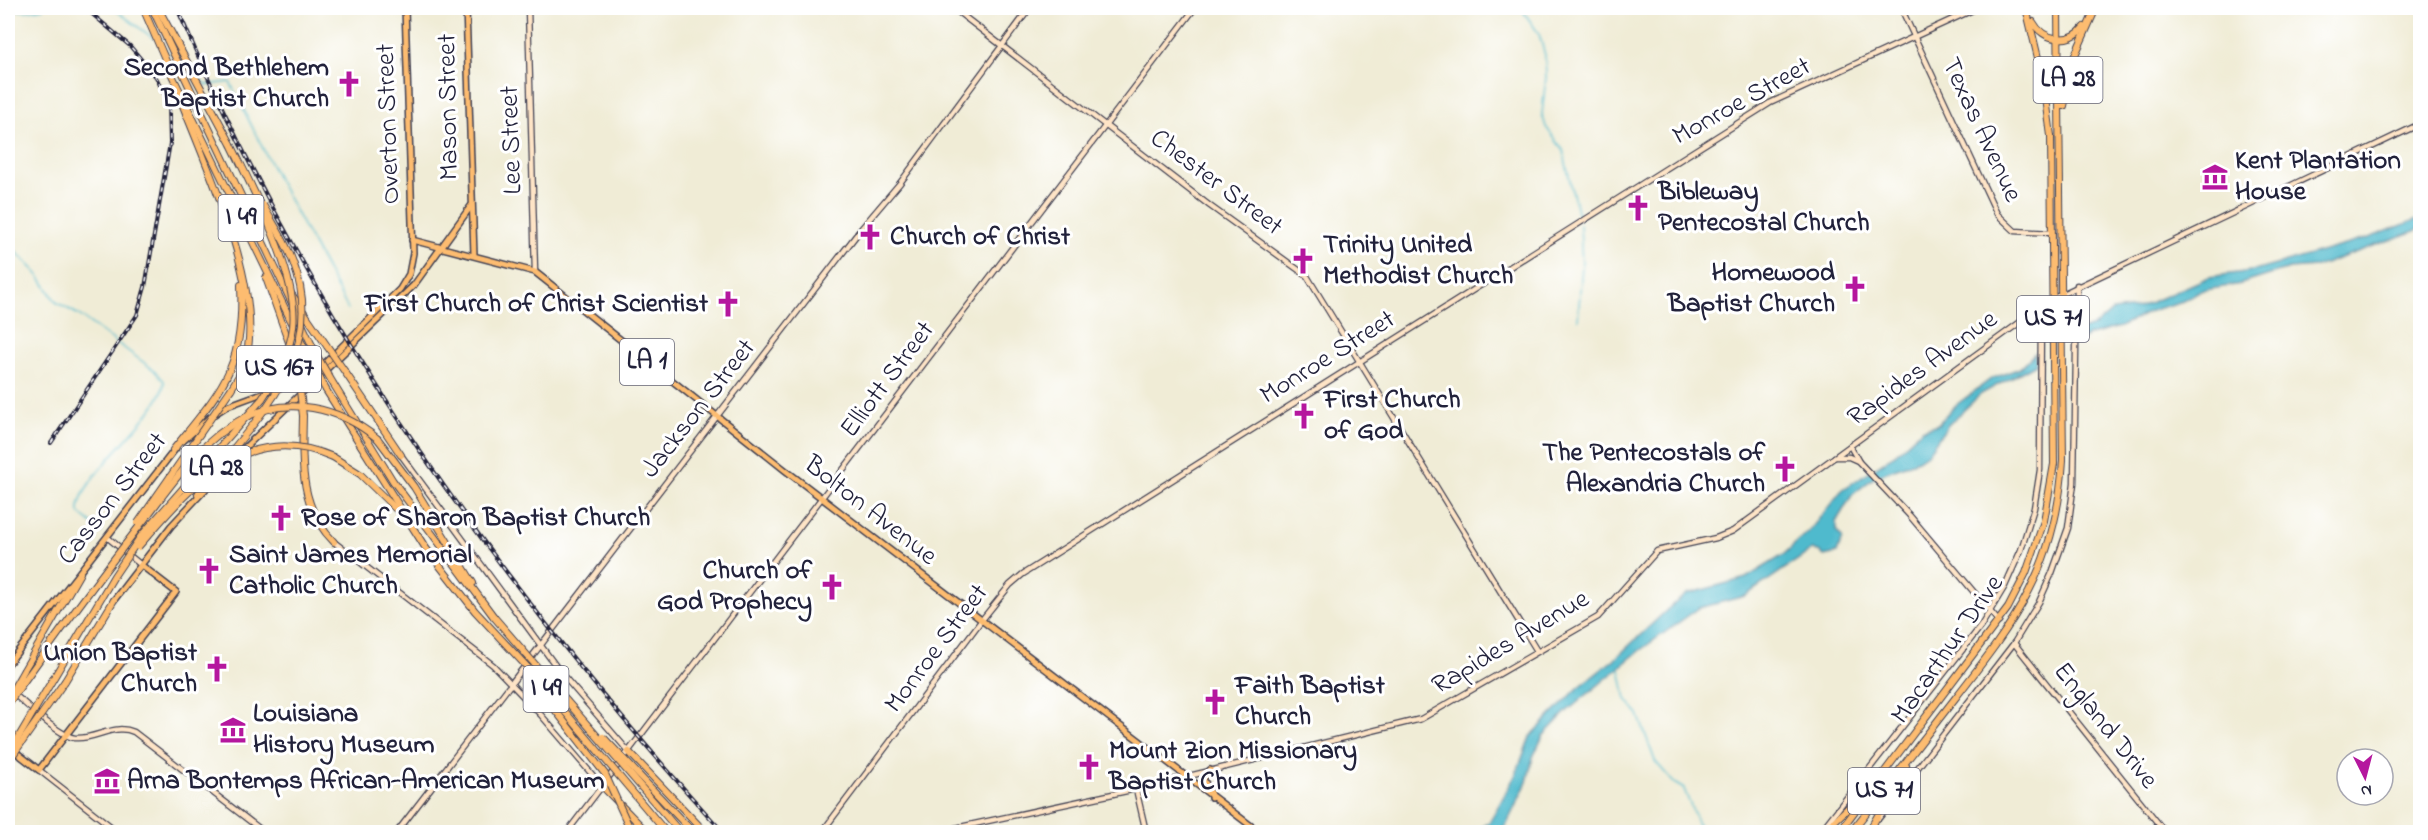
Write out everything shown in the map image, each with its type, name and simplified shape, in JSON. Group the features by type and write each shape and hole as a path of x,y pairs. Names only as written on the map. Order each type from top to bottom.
{"highway":[{"name":"I 49","path":"152,8 317,356 425,547 475,611 530,670 666,832"},
{"name":"US 167","path":"8,755 129,556 154,520 272,385 288,348 293,325 289,279 244,171 158,8"},
{"name":"Macarthur Drive","path":"1851,832 2006,632 2021,609 2044,559 2059,505 2063,460 2063,234 2058,8"},
{"name":"LA 28","path":"2061,145 2068,81 2080,40 2096,8"},
{"name":"I 49","path":"144,11 168,67 197,122 263,266 326,390 373,458 494,617 680,832"},
{"name":"Macarthur Drive","path":"1839,832 1999,622 2019,588 2033,557 2052,485 2055,429 2049,110 2027,11"},
{"path":"2027,11 2040,32 2048,37 2059,38 2075,35 2091,18"},
{"name":"US 167","path":"8,704 114,558 231,389 245,360 249,338 249,312 241,269 172,75"},
{"path":"198,494 207,478 271,403 290,371 300,338 303,312 300,284 292,259 244,171"},
{"path":"2052,233 2063,234"},
{"path":"267,252 400,455"},
{"path":"263,266 267,285 297,365 303,416 302,465 308,502 319,525 334,542"},
{"path":"173,450 215,397 232,370 239,339 241,269"},
{"name":"LA 28","path":"114,558 189,464 223,430 251,415 268,410 289,406 316,408 360,426 386,448 414,487 494,617"},
{"name":"LA 28","path":"129,556 176,503 202,479 241,454 275,446 310,448 354,469 396,509 425,547"},
{"path":"8,698 80,573"},
{"path":"8,762 65,681 114,600"},
{"path":"1999,622 2006,632"},
{"path":"530,670 531,679 605,774 632,832"},
{"path":"577,712 693,832"},
{"path":"1869,832 1916,749"},
{"path":"629,752 705,832"},
{"path":"1821,832 1888,770"},
{"path":"602,786 647,832"}],"main road":[{"name":"Overton Street","path":"405,8 412,240"},
{"name":"Mason Street","path":"466,8 474,255"},
{"name":"Lee Street","path":"528,8 535,272"},
{"name":"Chester Street","path":"953,8 1210,206 1307,276 1537,651"},
{"name":"Jackson Street","path":"397,832 718,418 861,229 900,183 1030,8"},
{"name":"Elliott Street","path":"567,832 1195,8"},
{"name":"Texas Avenue","path":"1901,8 1999,218 2011,229 2019,232 2052,233"},
{"name":"Monroe Street","path":"822,832 981,621 1010,585 1023,574 1760,109 1977,8"},
{"name":"Rapides Avenue","path":"937,832 1136,789 1421,719 1598,618 1652,555 1663,549 1716,538 1733,531 2052,299 2077,285 2421,124"},
{"path":"114,600 198,494 387,314 414,285 471,206"},
{"name":"LA 1","path":"412,240 443,246 535,272"},
{"name":"Casson Street","path":"8,664 173,450 210,417 227,406 301,379 322,366 400,289 412,263 412,240"},
{"name":"Bolton Avenue","path":"535,272 822,499 1259,832"},
{"path":"1869,832 2014,644 2039,602 2068,528 2074,483 2077,285"},
{"path":"1821,832 1990,612 2021,550 2037,494 2042,447 2041,306"},
{"path":"1859,439 1856,451 1860,463"},
{"path":"1850,446 1860,463 1999,622"},
{"path":"400,455 541,646 629,752"},
{"path":"1835,458 1849,457 1860,463"},
{"path":"39,770 176,592 107,537"},
{"path":"334,542 480,654 513,683 602,786"},
{"name":"England Drive","path":"2014,644 2165,832"},
{"path":"8,689 66,735 80,738 122,728 134,732 264,832"},
{"path":"8,746 118,832"},
{"path":"1210,770 1203,779 1211,797"},
{"path":"1136,789 1146,832"}],"water":[{"path":"2420,218 2420,229 2316,267 2289,269 2241,284 2199,291 2183,301 2153,310 2120,327 2090,335 2080,341 2079,331 2096,325 2112,311 2138,308 2209,277 2258,270 2369,238"},
{"path":"2035,353 2036,364 1981,394 1948,425 1927,454 1918,460 1876,476 1852,495 1836,522 1836,530 1842,538 1837,553 1824,556 1819,551 1812,550 1745,596 1699,608 1639,651 1566,712 1543,736 1533,757 1527,782 1505,827 1500,832 1476,832 1490,821 1516,774 1530,737 1578,688 1617,657 1669,608 1687,594 1746,578 1782,556 1810,530 1842,490 1894,455 1922,429 1938,424 1952,408 1991,379 2020,368"}],"waterway":[{"path":"8,9 25,11 43,8"},
{"path":"113,8 153,38"},
{"path":"1521,8 1539,34 1545,55 1546,77 1542,114 1546,127 1563,150 1579,220"},
{"path":"164,48 171,54"},
{"path":"200,79 207,85 230,82 278,179 348,309"},
{"path":"1578,320 1582,265 1580,225"},
{"path":"8,244 37,273 56,302 79,315 154,370 164,381 160,395 150,411 104,464 82,498 79,513 102,532"},
{"path":"1620,669 1626,699 1638,714 1655,761 1674,783 1684,789 1701,832"}],"railway":[{"path":"51,443 137,315 145,287 170,143 169,104 156,77 130,46 85,8"},
{"path":"177,8 229,121 286,232 348,339 415,443 486,545 561,643 723,832"}],"place":[{"name":"Second Bethlehem Baptist Church","path":"349,84"},
{"name":"Kent Plantation House","path":"2215,177"},
{"name":"Bibleway Pentecostal Church","path":"1638,208"},
{"name":"Church of Christ","path":"870,237"},
{"name":"Trinity United Methodist Church","path":"1303,261"},
{"name":"Homewood Baptist Church","path":"1855,289"},
{"name":"First Church of Christ Scientist","path":"728,304"},
{"name":"First Church of God","path":"1304,416"},
{"name":"The Pentecostals of Alexandria Church","path":"1785,469"},
{"name":"Rose of Sharon Baptist Church","path":"281,518"},
{"name":"Saint James Memorial Catholic Church","path":"209,571"},
{"name":"Church of God Prophecy","path":"832,587"},
{"name":"Union Baptist Church","path":"217,669"},
{"name":"Faith Baptist Church","path":"1215,702"},
{"name":"Louisiana History Museum","path":"233,730"},
{"name":"Mount Zion Missionary Baptist Church","path":"1089,767"},
{"name":"Arna Bontemps African-American Museum","path":"107,781"}]}
